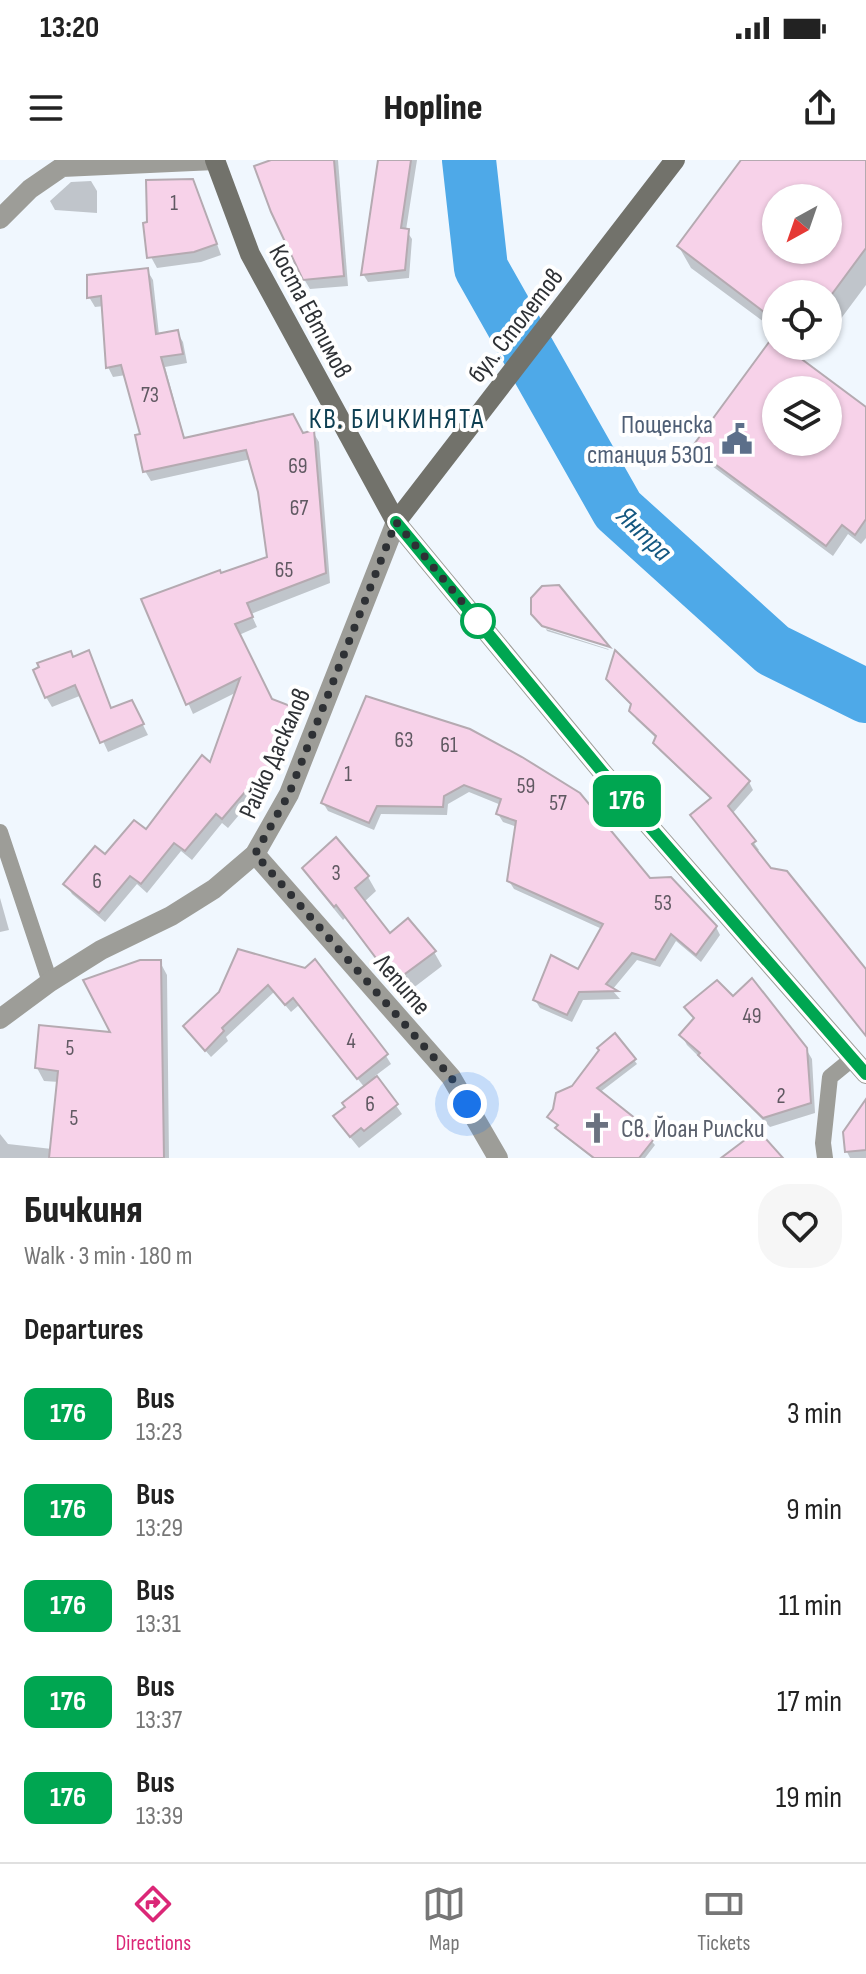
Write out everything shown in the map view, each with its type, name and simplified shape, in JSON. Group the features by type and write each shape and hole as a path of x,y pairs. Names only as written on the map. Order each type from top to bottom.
{"main road":[{"name":"Коста Евтимов","path":"215,160 250,254 396,522"},
{"name":"бул. Столетов","path":"396,522 675,160"}],"street":[{"path":"0,219 30,189 62,167 215,160"},
{"path":"396,522 603,773 859,1066"},
{"name":"Райко Даскалов","path":"0,1019 101,950 171,916 214,889 255,854 289,794 396,522"},
{"name":"Лепите","path":"255,854 451,1077 498,1158"}],"lane":[{"path":"0,832 50,982"},
{"path":"825,1158 823,1143 830,1077 859,1066"}],"building":[{"path":"271,160 334,160 344,276 303,280 271,212 254,166"},
{"path":"378,160 411,160 401,228 409,229 405,270 361,275"},
{"path":"741,160 866,160 866,248 842,280 762,280 762,310 677,246"},
{"path":"193,179 217,244 194,252 147,258 143,223 147,222 146,180"},
{"path":"148,268 156,334 178,330 183,354 161,357 184,438 293,414 303,433 314,430 326,573 247,603 253,617 235,624 272,699 293,707 267,774 262,772 222,819 216,814 185,851 174,843 141,884 130,876 99,913 63,884 95,846 105,854 134,820 146,829 202,755 210,762 240,678 186,705 141,599 220,570 221,573 267,557 258,492 246,450 143,472 135,435 140,434 121,365 106,368 101,296 87,298 87,275"},
{"name":"Пощенска станция 5301","path":"762,352 762,360 803,360 824,376 762,376 762,456 842,456 842,389 866,407 866,519 855,535 842,525 826,546 692,447"},
{"path":"559,585 610,647 542,626 531,614 531,598 542,586"},
{"path":"89,650 111,708 132,700 144,724 100,743 75,685 45,698 33,670 39,667 37,663 71,651 73,657"},
{"path":"615,650 750,781 728,806 756,841 752,844 771,868 787,871 866,969 866,1036 690,815 711,798 653,743 656,736 629,711 631,704 606,679"},
{"path":"366,696 470,729 580,793 650,878 671,877 717,926 696,955 671,934 655,960 632,953 606,984 618,991 579,992 567,1015 533,1000 551,955 578,969 603,924 507,881 516,821 496,814 501,799 464,785 444,796 443,807 377,806 369,823 321,803"},
{"path":"336,837 369,876 355,888 390,933 408,918 436,951 394,982 336,905 334,907 302,868"},
{"path":"238,949 305,968 315,959 388,1054 357,1079 293,998 285,1005 268,985 222,1028 224,1031 205,1051 183,1026 219,992"},
{"path":"140,960 161,960 164,1158 49,1158 58,1071 35,1068 39,1025 110,1032 83,980"},
{"path":"752,978 807,1048 811,1103 763,1118 679,1035 694,1018 684,1007 717,980 733,996"},
{"path":"615,1033 636,1059 597,1088 641,1123 639,1126 654,1139 639,1158 594,1158 555,1128 558,1125 547,1117 553,1109 556,1093 572,1086 599,1050 597,1048"},
{"path":"377,1076 398,1104 364,1131 361,1128 350,1137 333,1116 345,1107 342,1103"},
{"path":"866,1099 866,1150 845,1152 843,1132"},
{"path":"758,1130 783,1158 721,1158"}],"waterway":[{"name":"Янтра","path":"469,160 481,268 618,510 773,650 866,696"}],"bus line":[{"name":"176","path":"396,522 603,773 866,1074"}],"place":[{"name":"Пощенска станция 5301","path":"737,439"},
{"name":"Св. Йоан Рилски","path":"597,1128"}],"district":[{"name":"КВ. БИЧКИНЯТА","path":"397,418"}],"route":[{"path":"467,1104 451,1077 255,854 289,794 396,522 478,621"}]}
